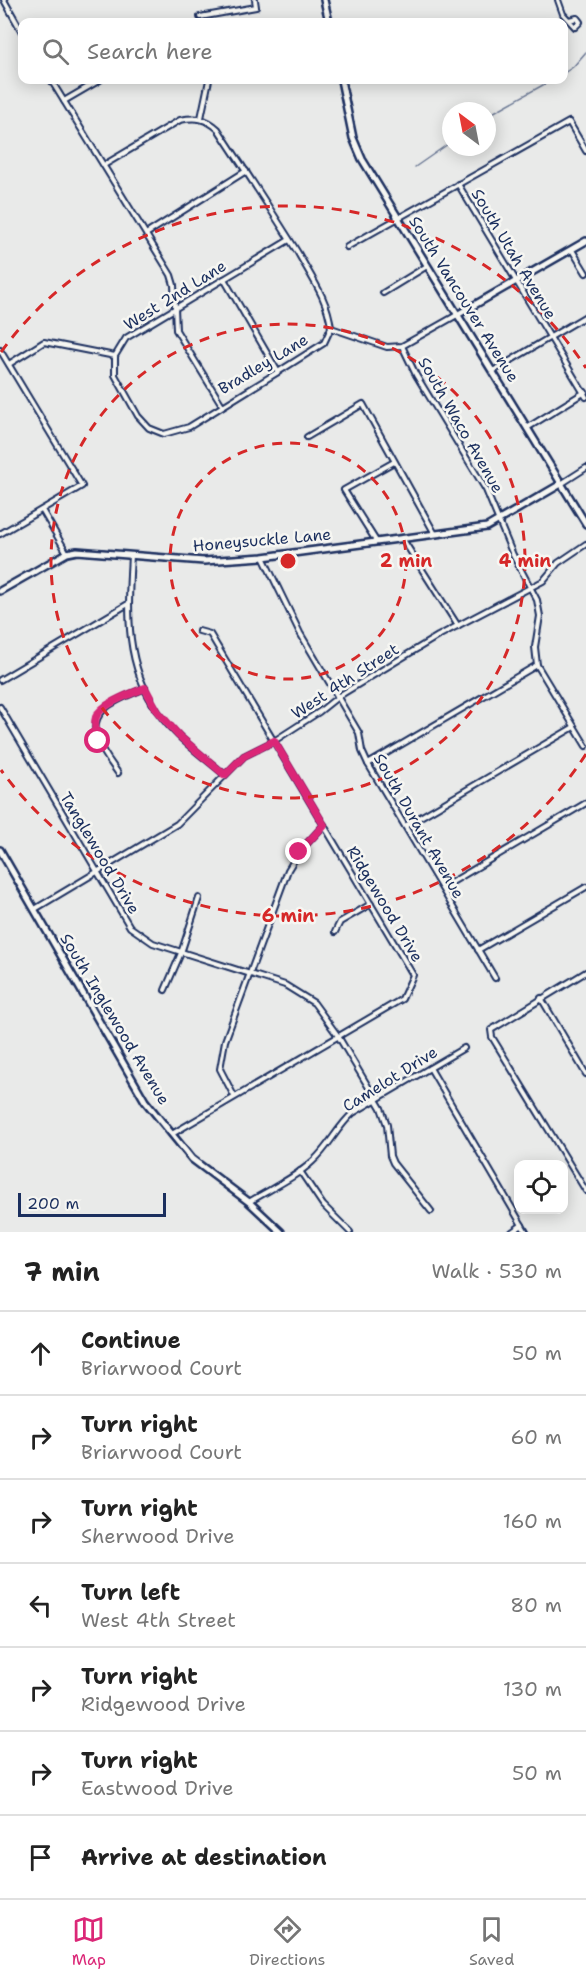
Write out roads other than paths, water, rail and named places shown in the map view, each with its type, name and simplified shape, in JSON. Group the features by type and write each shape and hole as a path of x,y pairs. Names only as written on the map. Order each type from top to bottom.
{"street":[{"path":"4,0 18,25"},
{"path":"200,17 256,7 255,0"},
{"path":"324,0 328,18"},
{"path":"558,0 567,18"},
{"path":"54,84 171,275 174,285 176,330 222,405"},
{"path":"64,100 93,84"},
{"path":"201,118 208,84"},
{"name":"South Vancouver Avenue","path":"342,84 353,138 362,159 586,524"},
{"path":"104,165 180,120 193,117 208,120 218,129 290,240 322,296 332,328 387,347 402,346 586,241"},
{"path":"347,247 569,122 586,150"},
{"path":"146,234 246,171"},
{"name":"South Utah Avenue","path":"458,184 585,394"},
{"name":"West 2nd Lane","path":"115,356 126,338 290,240"},
{"path":"572,250 586,273"},
{"path":"383,293 427,266"},
{"path":"224,279 278,372"},
{"path":"493,371 586,316"},
{"name":"Bradley Lane","path":"115,356 115,375 138,416 148,428 164,434 189,427 324,343 332,328"},
{"path":"9,364 44,342 115,356"},
{"name":"South Waco Avenue","path":"402,346 416,375 486,490 513,555 537,600 540,616 535,647 537,665"},
{"path":"0,350 82,486 1,531"},
{"path":"527,428 585,394"},
{"path":"307,437 363,404 436,534"},
{"path":"376,541 344,490 394,462"},
{"path":"561,483 586,468"},
{"name":"Honeysuckle Lane","path":"0,591 67,553 78,550 204,561 263,556 487,526 561,483"},
{"path":"42,510 67,553"},
{"path":"402,538 458,627"},
{"name":"West 4th Street","path":"34,909 177,824 244,756 274,741 320,712 339,696 438,636 543,581 558,563 586,544"},
{"path":"131,555 128,604 133,657 145,688 158,712 179,736 225,775"},
{"name":"South Durant Avenue","path":"263,556 300,633 359,733 362,751 368,764 495,978"},
{"path":"0,680 128,604"},
{"name":"Ridgewood Drive","path":"171,1134 402,999 413,975 210,634 199,631"},
{"path":"368,764 537,665 586,746"},
{"path":"118,773 98,741 95,729 96,717 104,707 145,688"},
{"name":"Tanglewood Drive","path":"0,707 130,927 153,943 285,985 314,1003 338,1036 385,1116 393,1163 431,1211"},
{"path":"405,826 574,727"},
{"path":"442,888 586,803"},
{"path":"234,1096 220,1070 225,1041 288,870 299,852 324,825"},
{"name":"South Inglewood Avenue","path":"0,850 145,1101 192,1159 249,1202 281,1232"},
{"path":"478,950 586,886"},
{"path":"165,990 181,953 199,898"},
{"path":"335,932 340,921 370,904"},
{"path":"586,972 491,1030 492,1037 586,1191"},
{"path":"541,998 586,1074"},
{"name":"Camelot Drive","path":"249,1202 300,1172 322,1152 346,1119 464,1048"},
{"path":"430,1068 526,1232"},
{"path":"300,1172 323,1206 350,1232"},
{"path":"512,1232 522,1225"}],"waterway":[{"path":"568,70 586,52"},
{"path":"496,111 545,84"},
{"path":"415,167 442,148"}]}
